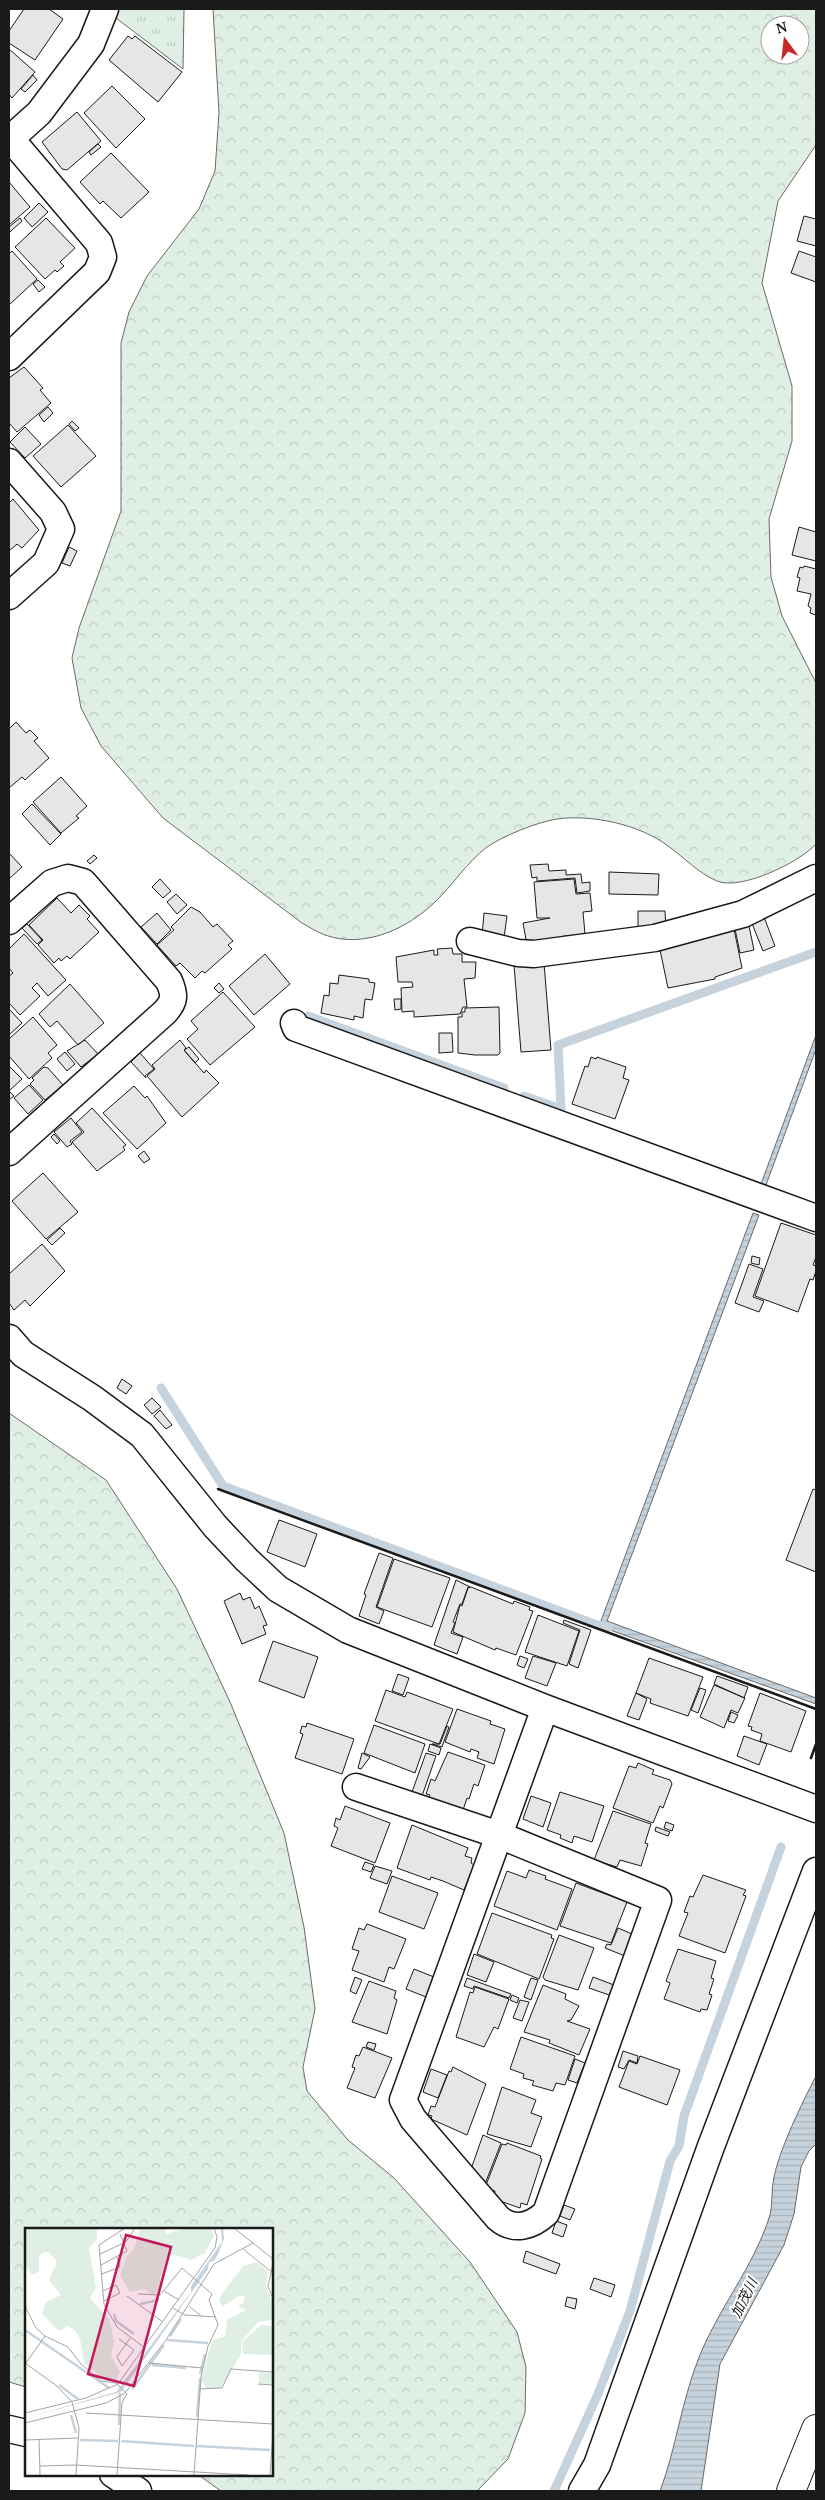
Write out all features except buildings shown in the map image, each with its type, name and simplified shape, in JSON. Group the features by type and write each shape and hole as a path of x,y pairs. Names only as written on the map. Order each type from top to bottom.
{"street":[{"path":"9,357 97,272 103,257 99,243 9,139 39,113 91,44 105,9"},
{"path":"9,462 53,512 61,530 46,563 9,596"},
{"path":"9,921 52,883 68,878 83,882 169,981 174,994 173,1003 165,1012 9,1152"},
{"path":"470,941 518,953 534,954 655,938 743,914 816,878"},
{"path":"294,1023 296,1028 816,1218"},
{"path":"9,1338 23,1354 92,1398 142,1435 215,1526 246,1560 278,1588 348,1630 545,1708 816,1809"},
{"path":"356,1787 499,1835 658,1900 546,2213 535,2223 517,2227 506,2225 498,2218 412,2119 403,2100 499,1835 545,1708"},
{"path":"582,2491 597,2465 710,2149 816,1871"},
{"path":"9,2429 25,2433"},
{"path":"791,2491 816,2429"},
{"path":"114,2475 138,2491"}],"green space":[{"path":"119,9 184,9 183,69 116,18"},
{"path":"213,9 816,9 816,145 778,201 762,283 792,386 792,441 769,519 771,577 782,616 816,683 816,844 797,859 770,873 740,882 727,883 710,878 657,839 644,832 600,820 585,818 557,819 520,830 487,847 435,902 411,921 384,934 355,940 340,939 322,934 302,923 163,818 101,746 81,708 72,658 79,628 121,511 121,343 129,312 147,276 199,209 215,171 219,113"},
{"path":"9,1413 106,1480 177,1589 230,1702 284,1833 304,1927 315,2009 303,2067 307,2091 348,2140 394,2178 470,2262 517,2332 526,2367 525,2413 508,2459 477,2491 221,2491 198,2475 272,2475 272,2228 25,2228 25,2387 9,2382"}],"water":[{"path":"816,1035 816,1049 766,1185 761,1184"},
{"path":"753,1213 759,1215 607,1621 816,1698 816,1704 599,1626"},
{"name":"加茂川","path":"816,2076 816,2144 809,2151 801,2167 794,2214 784,2245 720,2364 701,2491 660,2491 698,2360 715,2324 755,2253 763,2234 770,2215 773,2182 781,2153"}],"waterway":[{"path":"524,1096 561,1109 558,1045 816,952"},
{"path":"308,1016 504,1088"},
{"path":"161,1388 223,1486 597,1625 609,1627"},
{"path":"554,2491 598,2394 630,2311 670,2161 679,2146 684,2116 781,1847"}],"wall":[{"path":"218,1489 816,1709"},
{"path":"811,1758 816,1744"}]}
